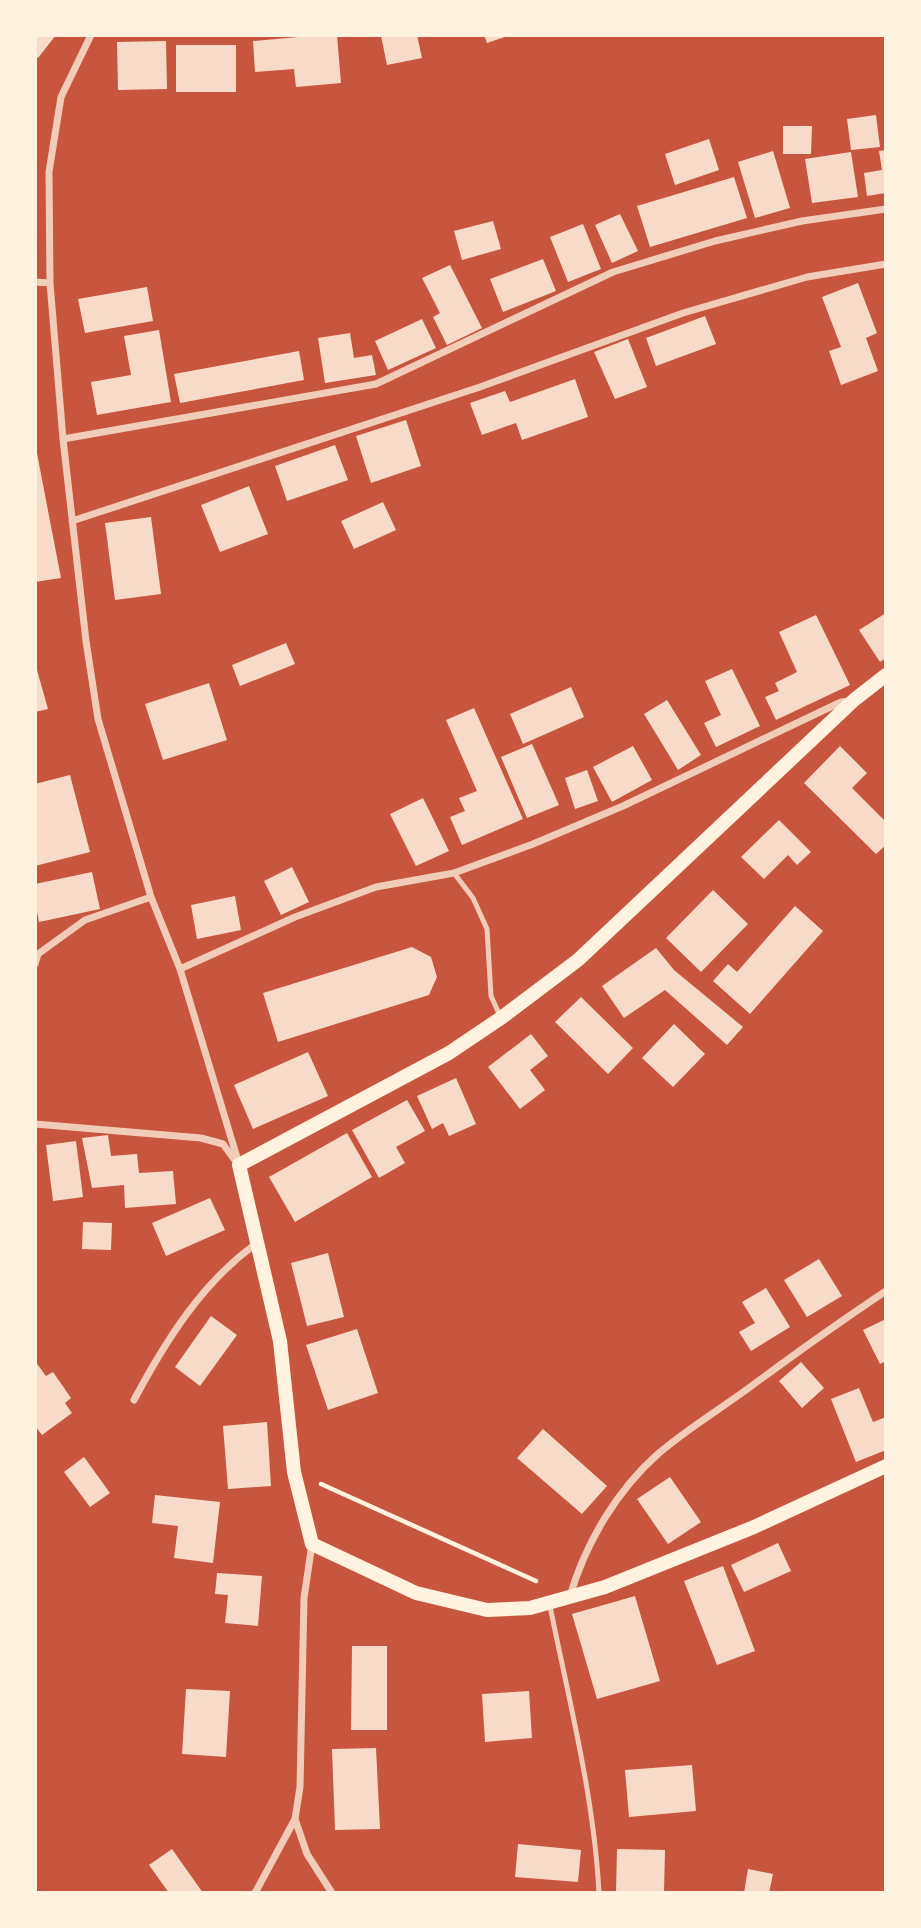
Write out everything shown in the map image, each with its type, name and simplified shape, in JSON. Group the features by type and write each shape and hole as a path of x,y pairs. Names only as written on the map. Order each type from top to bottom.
{"main road":[{"path":"886,675 854,700 578,960 449,1053 239,1165 283,1360 294,1472 312,1544 416,1593 487,1610 530,1608 549,1603 605,1587 754,1527 886,1466"}],"street":[{"path":"91,35 61,97 49,172 50,283 72,521 98,719 151,897 180,969 239,1165"},
{"path":"63,439 376,384 613,272 715,241 802,221 886,209"},
{"path":"72,521 480,387 683,313 807,277 886,264"},
{"path":"35,282 50,283"},
{"path":"180,969 295,916 376,887 454,873 533,844 623,806 841,702 854,700"},
{"path":"35,964 38,954 85,920 151,897"},
{"path":"35,1116 35,1124 201,1138 223,1144 239,1165"},
{"path":"134,1401 163,1348 215,1277 235,1258 257,1243"},
{"path":"570,1596 578,1568 595,1534 631,1483 660,1453 826,1331 886,1292"},
{"path":"255,1893 295,1819 303,1745 306,1575 312,1544"},
{"path":"295,1819 307,1854 332,1893"}],"lane":[{"path":"454,873 474,898 487,929 491,996 501,1018"},
{"path":"549,1603 586,1781 597,1857 599,1893"}],"path":[{"path":"294,1472 570,1596"}],"building":[{"path":"35,35 56,35 38,58 35,55"},
{"path":"337,35 341,83 296,87 294,69 255,72 253,41"},
{"path":"417,35 422,58 387,65 381,36"},
{"path":"484,35 511,35 487,43"},
{"path":"166,41 167,89 118,90 117,42"},
{"path":"176,45 236,45 236,92 176,92"},
{"path":"876,115 880,147 851,150 847,119"},
{"path":"783,126 812,126 811,154 783,154"},
{"path":"709,139 719,170 675,185 665,154"},
{"path":"886,150 886,193 867,196 864,173 882,170 879,151"},
{"path":"773,151 790,208 755,218 738,162"},
{"path":"851,152 858,197 812,203 805,159"},
{"path":"734,177 747,218 650,247 637,206"},
{"path":"620,214 638,251 612,263 595,225"},
{"path":"493,221 501,249 462,260 454,231"},
{"path":"583,224 601,269 568,282 550,237"},
{"path":"543,259 556,291 503,312 490,279"},
{"path":"450,265 482,328 447,345 433,317 440,313 422,278"},
{"path":"858,283 877,333 866,338 878,371 841,385 829,351 841,347 822,297"},
{"path":"147,287 153,321 85,333 78,299"},
{"path":"705,316 716,344 656,366 646,338"},
{"path":"422,319 436,348 388,370 375,341"},
{"path":"159,330 171,402 97,415 91,382 131,375 124,336"},
{"path":"350,333 354,358 372,355 376,375 325,383 318,338"},
{"path":"628,339 647,387 615,399 594,352"},
{"path":"299,351 304,380 180,403 174,374"},
{"path":"575,379 588,417 522,440 516,423 482,435 470,403 505,391 510,402"},
{"path":"406,420 421,466 371,483 356,436"},
{"path":"35,443 61,578 35,582"},
{"path":"335,445 348,480 287,501 275,466"},
{"path":"249,486 268,534 220,552 201,505"},
{"path":"383,502 396,530 354,549 341,521"},
{"path":"151,517 161,594 115,600 105,523"},
{"path":"886,613 886,658 880,662 859,630"},
{"path":"816,615 850,685 776,720 765,697 779,691 775,683 797,672 779,632"},
{"path":"286,643 295,664 240,686 232,665"},
{"path":"35,663 48,709 35,712"},
{"path":"732,669 760,726 716,747 704,723 721,715 705,681"},
{"path":"209,683 227,740 163,760 145,704"},
{"path":"571,687 584,717 523,744 510,714"},
{"path":"667,700 701,755 678,770 644,714"},
{"path":"474,708 523,819 462,845 450,817 465,811 459,798 477,791 446,720"},
{"path":"532,744 559,805 527,818 501,757"},
{"path":"633,746 652,780 612,802 593,767"},
{"path":"840,746 867,773 852,788 886,822 886,845 876,854 804,783"},
{"path":"587,770 598,801 575,809 565,778"},
{"path":"70,775 90,852 35,866 35,784"},
{"path":"423,798 449,851 416,866 390,814"},
{"path":"779,820 811,852 797,865 788,855 764,879 741,857"},
{"path":"292,867 309,902 281,915 264,881"},
{"path":"92,872 100,909 39,922 35,884"},
{"path":"713,890 748,924 701,972 666,938"},
{"path":"235,896 241,930 197,939 191,905"},
{"path":"795,906 823,931 750,1014 713,981 728,964 737,972"},
{"path":"412,947 431,957 437,977 429,995 278,1042 263,993"},
{"path":"656,948 674,970 743,1027 727,1045 665,990 624,1018 602,986"},
{"path":"581,997 633,1048 608,1074 555,1022"},
{"path":"674,1024 705,1054 673,1087 642,1058"},
{"path":"531,1034 548,1056 530,1070 545,1090 520,1109 488,1067"},
{"path":"308,1052 328,1096 253,1129 234,1085"},
{"path":"456,1078 476,1124 449,1136 443,1123 432,1129 417,1096"},
{"path":"407,1100 425,1131 396,1147 405,1163 379,1178 352,1130"},
{"path":"347,1133 372,1177 295,1222 269,1177"},
{"path":"108,1135 111,1156 137,1154 139,1173 173,1171 176,1204 125,1208 124,1185 92,1188 82,1138"},
{"path":"76,1141 83,1197 53,1201 46,1145"},
{"path":"210,1198 225,1230 166,1256 152,1223"},
{"path":"83,1222 112,1223 111,1250 82,1249"},
{"path":"328,1253 344,1317 307,1326 291,1263"},
{"path":"819,1259 842,1296 807,1317 784,1280"},
{"path":"766,1288 790,1327 751,1351 739,1332 755,1323 742,1302"},
{"path":"211,1316 237,1335 200,1386 175,1367"},
{"path":"886,1319 886,1361 880,1364 863,1330"},
{"path":"357,1329 378,1393 328,1410 306,1345"},
{"path":"35,1361 46,1376 53,1372 71,1398 65,1403 72,1413 42,1435 35,1426"},
{"path":"801,1362 824,1388 802,1408 779,1381"},
{"path":"859,1388 873,1422 886,1417 886,1450 856,1462 831,1399"},
{"path":"267,1422 271,1486 228,1489 223,1426"},
{"path":"543,1429 607,1486 582,1514 517,1458"},
{"path":"84,1457 110,1493 90,1507 64,1472"},
{"path":"670,1477 701,1522 668,1544 637,1499"},
{"path":"155,1495 220,1502 213,1563 174,1558 178,1526 152,1523"},
{"path":"778,1543 791,1571 744,1592 731,1565"},
{"path":"723,1566 755,1651 717,1665 684,1581"},
{"path":"217,1573 262,1576 258,1626 225,1623 228,1595 215,1594"},
{"path":"635,1596 660,1681 597,1699 572,1614"},
{"path":"352,1646 387,1646 387,1730 351,1730"},
{"path":"186,1689 230,1691 226,1757 182,1754"},
{"path":"529,1691 532,1738 485,1742 482,1694"},
{"path":"376,1748 380,1829 335,1830 332,1749"},
{"path":"692,1765 696,1811 629,1817 625,1770"},
{"path":"518,1844 581,1850 578,1882 515,1877"},
{"path":"172,1849 203,1893 169,1893 149,1865"},
{"path":"617,1849 665,1850 664,1892 616,1893"},
{"path":"748,1869 773,1874 769,1893 744,1893"}]}
